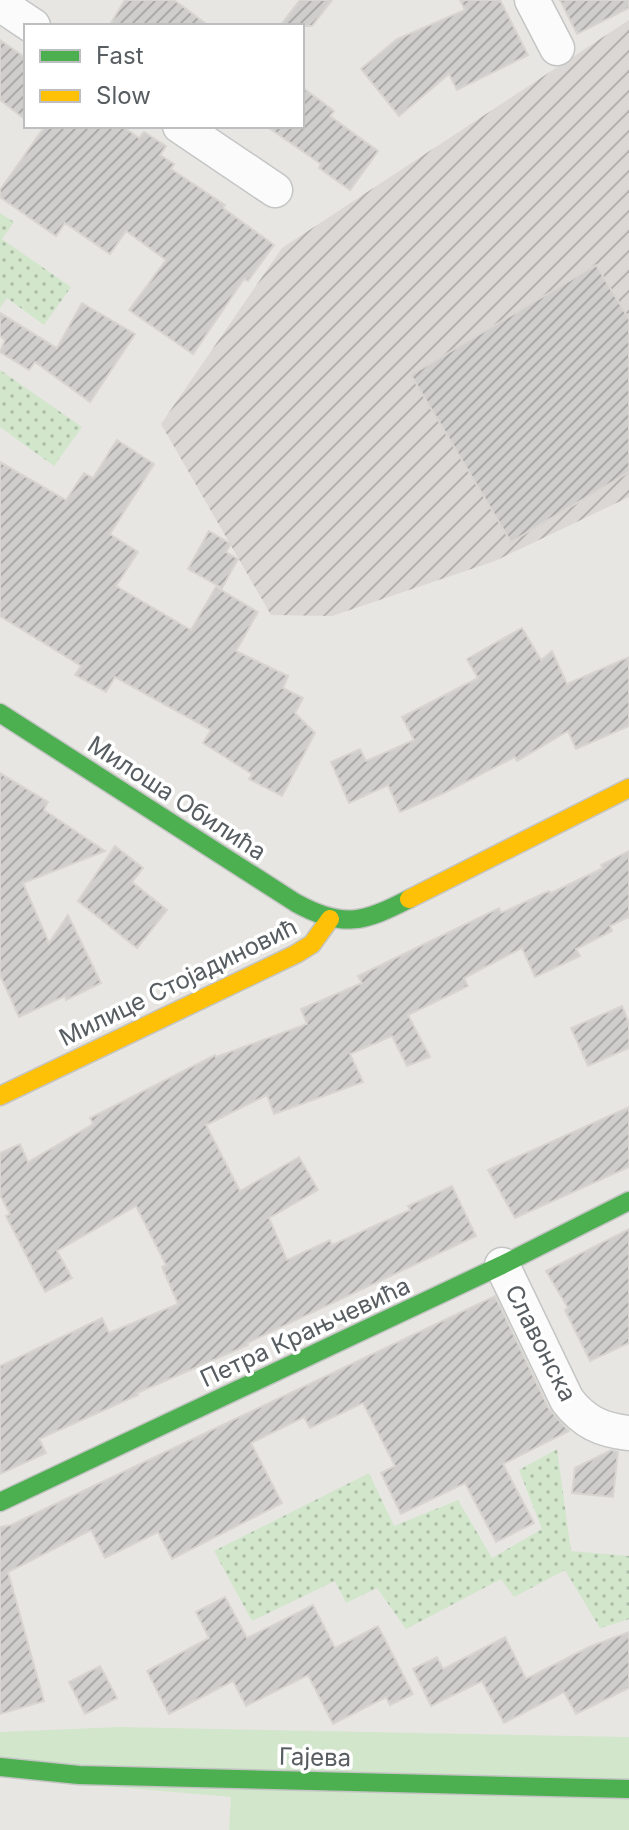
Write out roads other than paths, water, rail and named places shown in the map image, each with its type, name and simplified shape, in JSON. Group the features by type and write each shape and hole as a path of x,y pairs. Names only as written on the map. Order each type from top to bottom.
{"street":[{"path":"532,0 557,48"},
{"path":"0,4 30,24"},
{"path":"183,128 275,190"},
{"name":"Милоша Обилића","path":"0,713 259,880 330,919"},
{"name":"Милице Стојадиновић","path":"0,1096 296,954 312,944 330,919 346,923 378,915 629,788"},
{"name":"Петра Крањчевића","path":"0,1502 502,1265 629,1201"},
{"name":"Славонска","path":"502,1265 567,1400 598,1428 629,1433"},
{"name":"Гајева","path":"0,1767 79,1775 629,1789"}]}
